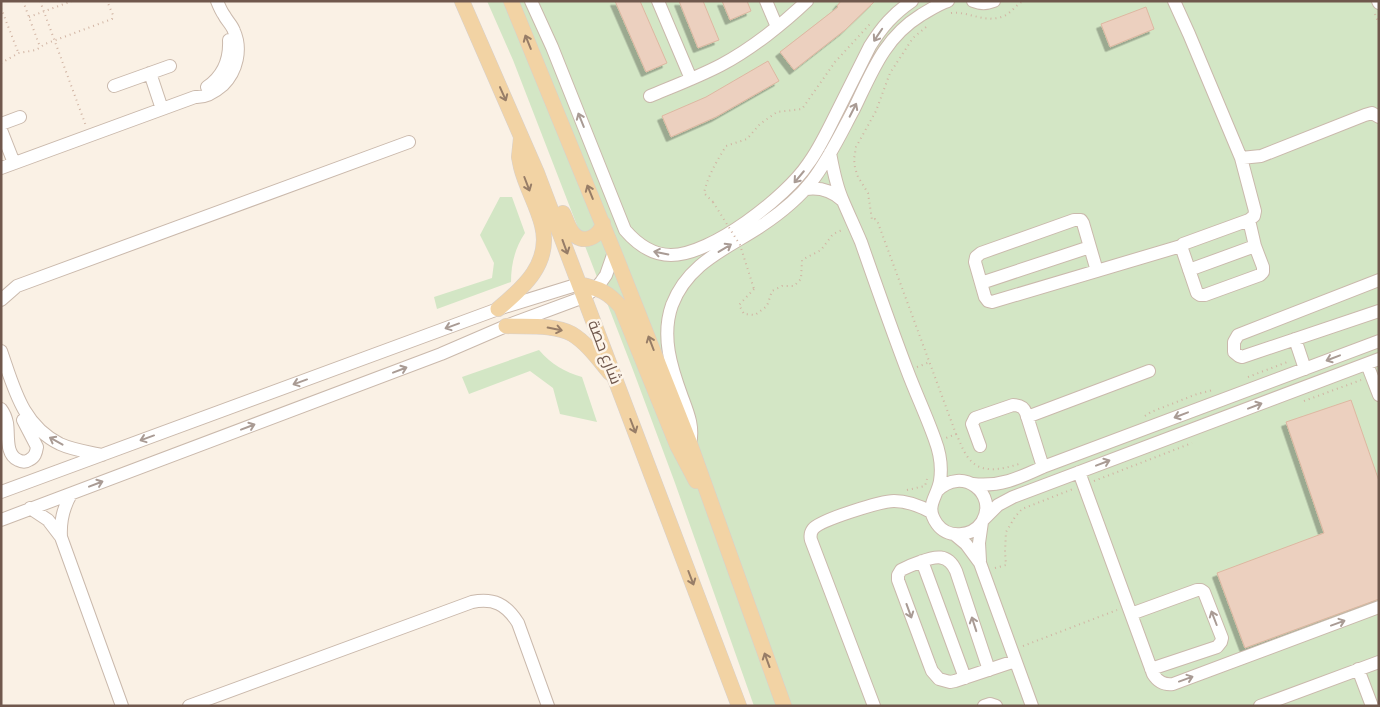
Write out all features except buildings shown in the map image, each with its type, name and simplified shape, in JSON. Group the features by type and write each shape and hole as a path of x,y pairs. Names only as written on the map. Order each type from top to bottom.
{"main road":[{"name":"شارع حصة","path":"462,1 587,290 616,380 739,706"},
{"path":"511,1 603,223 690,444 784,706"},
{"path":"498,309 530,280 543,253 544,239 542,226 521,167 520,146 522,137"},
{"path":"537,173 551,184 571,231 576,237 583,239 596,235 601,230 603,223"},
{"path":"587,290 603,291 613,297 621,307 681,453 693,477 713,508"},
{"path":"506,326 550,328 573,334 616,380"}],"street":[{"path":"1,168 195,96 209,86 220,76 227,63 230,49 224,16 217,1"},
{"path":"531,1 552,47 625,230 645,248 653,252 671,255 696,249 736,228 760,212 793,184 816,152 878,33 898,10 912,1"},
{"path":"658,1 691,79"},
{"path":"766,1 777,27"},
{"path":"650,96 722,64 758,41 808,1"},
{"path":"973,1 980,4 994,1"},
{"path":"1097,271 1081,220 1074,220 981,253 976,257 975,262 985,297 988,301 992,302 1097,271 1181,246 1249,220 1254,216 1241,158 1174,1"},
{"path":"690,444 692,437 691,423 672,370 667,340 668,317 676,296 687,278 702,263 773,218 806,188 830,153 869,77 890,42 907,24 935,6 948,7"},
{"path":"114,86 170,66"},
{"path":"150,73 162,109"},
{"path":"1241,158 1261,156 1365,115 1372,113 1379,117"},
{"path":"1,124 20,116"},
{"path":"1,130 14,163"},
{"path":"1,300 17,286 409,142"},
{"path":"830,153 842,200 855,226 937,448 953,472 971,483 985,500 985,514 982,521 979,543 982,567"},
{"path":"806,188 819,188 832,192 842,200"},
{"path":"1181,246 1197,293 1200,295 1205,295 1260,275 1263,272 1263,267 1255,246 1249,220"},
{"path":"1189,270 1255,246"},
{"path":"981,283 1090,247"},
{"path":"1,520 441,354 506,326 587,290 606,275 614,252"},
{"path":"1379,280 1238,335 1234,342 1234,352 1242,357 1379,311"},
{"path":"1,285 17,286"},
{"path":"1,492 498,309 587,290"},
{"path":"1295,339 1303,363"},
{"path":"874,706 811,540 811,532 817,525 866,506 884,502 904,501 935,494 947,482 961,480 987,486 1019,478 1042,462 1303,363 1379,341"},
{"path":"1,351 18,398 31,421 51,439 67,446 102,455"},
{"path":"937,448 940,483 931,504 933,517 939,527 961,535 973,531 991,511 1012,496 1373,361 1372,377 1379,394"},
{"path":"1028,417 1149,372"},
{"path":"1,409 7,422 9,446 12,455 21,462 31,459 37,447 18,410 18,398"},
{"path":"980,446 972,424 975,418 1016,405 1023,408 1028,417 1042,462"},
{"path":"1079,472 1152,669 1158,680 1165,684 1173,684 1379,608"},
{"path":"60,537 63,510 71,494"},
{"path":"904,501 932,512"},
{"path":"30,508 48,520 60,537 122,706"},
{"path":"954,534 972,550 982,567 1032,706"},
{"path":"989,670 954,566 949,561 941,558 932,558 903,568 898,577 935,676 945,681 955,682 989,670 1013,656"},
{"path":"922,561 965,678"},
{"path":"1132,614 1201,590 1204,592 1222,638 1217,647 1152,669"},
{"path":"189,706 461,607 484,608 506,617 521,634 546,703"},
{"path":"1260,706 1379,662"},
{"path":"1362,668 1375,700"},
{"path":"984,706 990,704 996,706"}],"path":[{"path":"23,1 40,47"},
{"path":"40,1 90,136"},
{"path":"29,17 72,1"},
{"path":"1,63 19,53 40,47 112,19 113,15 107,1"},
{"path":"948,7 960,12 993,19 1005,16 1023,1"},
{"path":"1377,5 1379,24"},
{"path":"1,8 19,53"},
{"path":"847,228 833,234 820,250 802,260 801,278 794,286 782,286 772,291 767,306 755,315 744,314 739,304 754,289 740,245 713,202 704,193 706,182 726,146 747,139 760,124 778,112 802,109 834,62 872,22"},
{"path":"930,23 913,38 890,73 876,111 856,147 854,160 858,177 868,193 872,220 875,219 878,223 956,434 967,457 976,464 990,470 1042,462"},
{"path":"1,25 7,24"},
{"path":"1243,379 1303,363"},
{"path":"1300,402 1372,377"},
{"path":"1142,418 1151,412 1197,394 1220,388"},
{"path":"937,448 956,434"},
{"path":"982,567 1006,565 1006,532 1022,509 1192,443"},
{"path":"1013,656 1118,609 1123,604 1125,596"}],"green space":[{"path":"487,1 1379,1 1379,706 754,706 633,370 513,60"},
{"path":"500,197 512,197 525,233 514,256 511,282 437,309 434,297 492,278 494,263 480,235"},
{"path":"539,350 559,367 582,377 597,422 560,414 553,388 530,371 469,394 462,377"}]}
